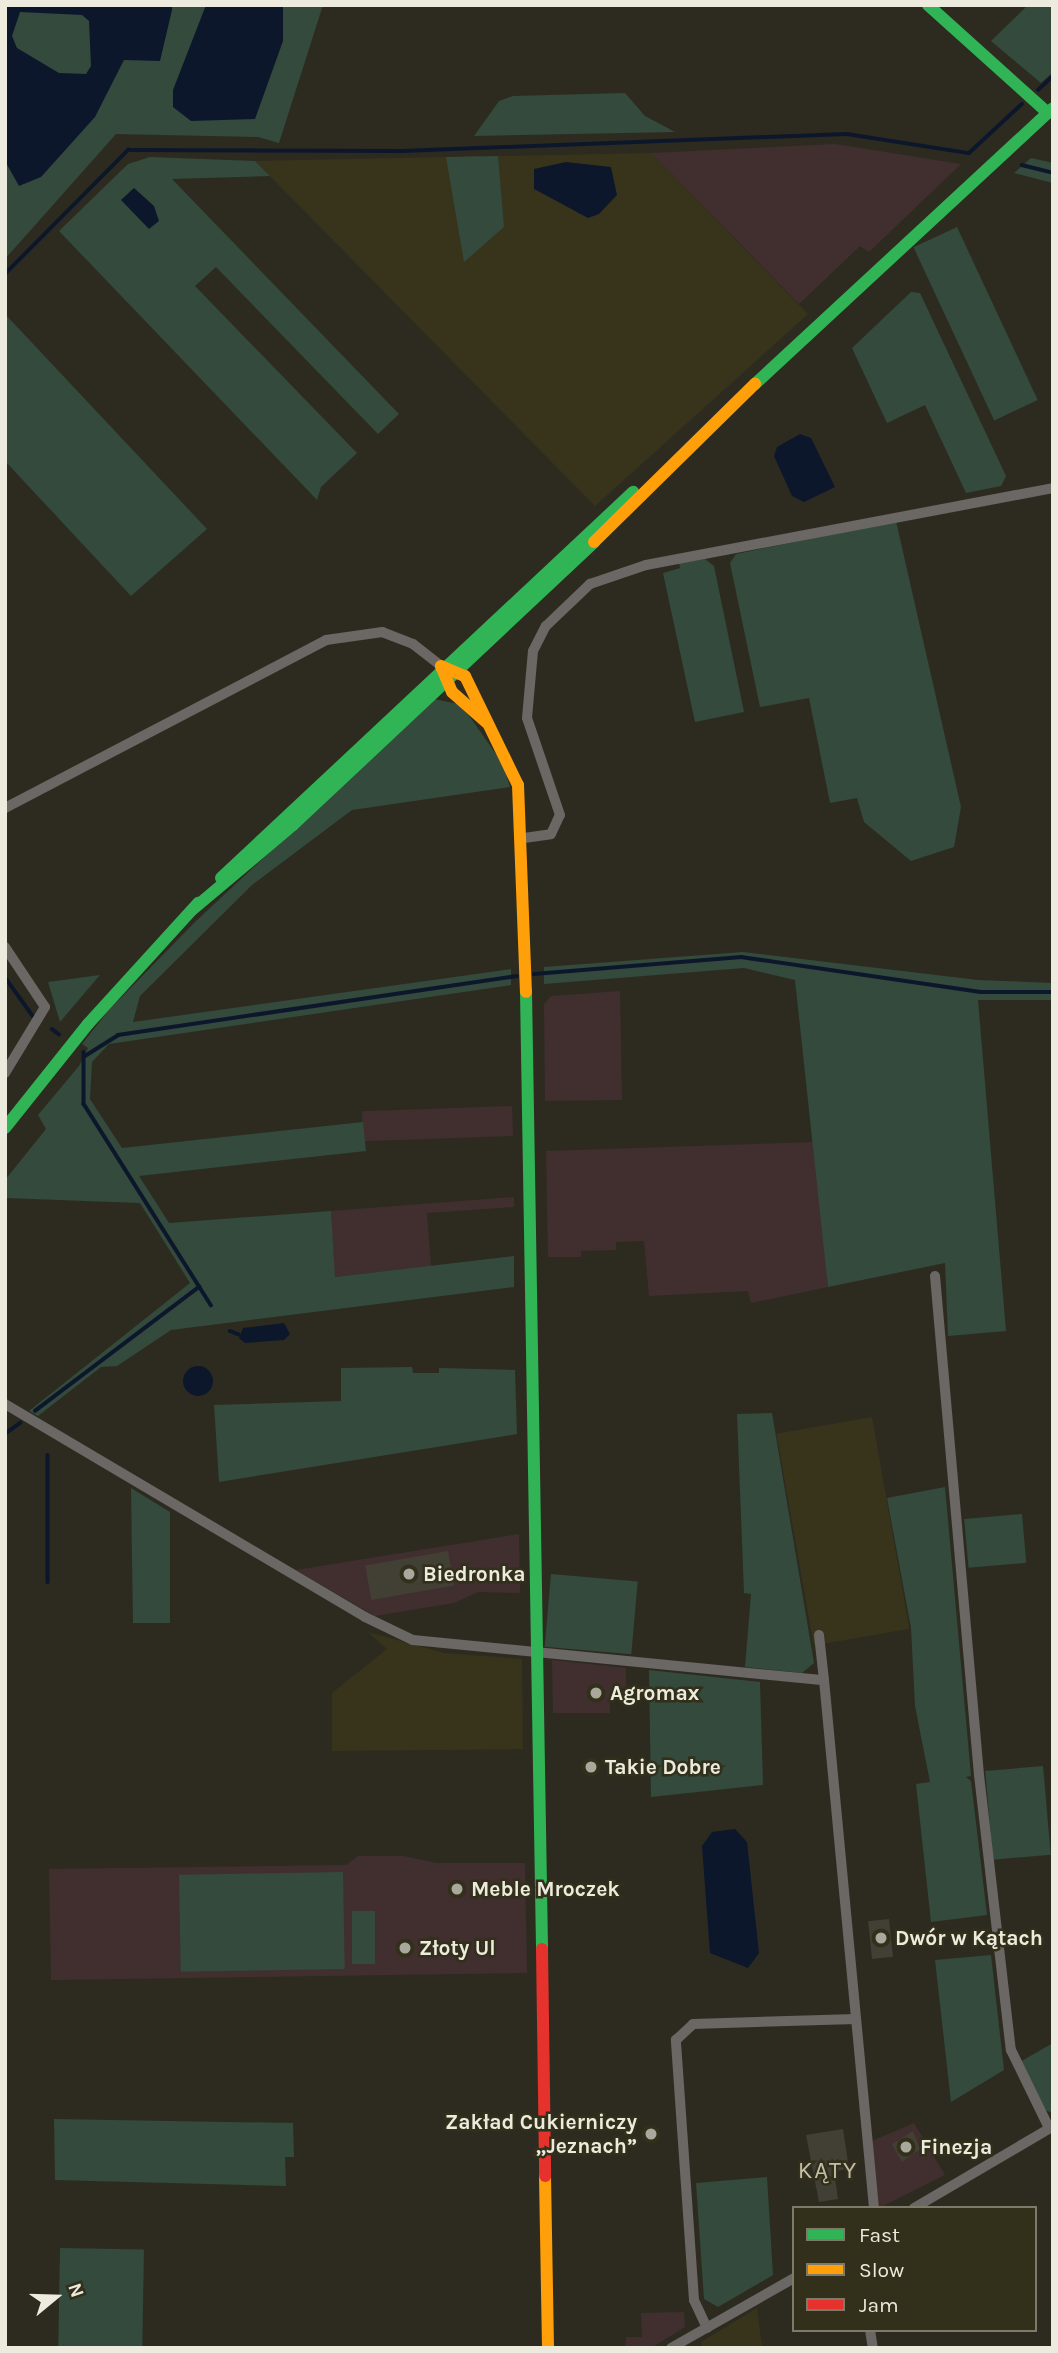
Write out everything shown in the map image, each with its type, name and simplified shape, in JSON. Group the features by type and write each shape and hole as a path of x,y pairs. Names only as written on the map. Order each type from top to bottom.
{"main road":[{"path":"5,1128 88,1024 192,910 441,666 665,467 1050,110 928,5"},
{"path":"192,910 284,833 457,670 665,467"},
{"path":"441,666 457,670 513,770 524,838 548,2348"},
{"path":"441,666 444,681 486,722"}],"street":[{"path":"524,838 551,834 560,815 527,718 533,651 546,626 590,583 646,565 1053,488"},
{"path":"5,808 326,640 382,632 413,644 441,666"},
{"path":"5,947 44,1007 5,1073"},
{"path":"917,2206 1051,2127 1011,2050 979,1775 935,1276"},
{"path":"5,1404 387,1629 426,1643 824,1680"},
{"path":"819,1635 874,2206"},
{"path":"707,2328 694,2300 676,2040 693,2024 856,2019"},
{"path":"671,2348 792,2279"},
{"path":"692,2336 695,2348"}],"shaded area":[{"path":"835,144 961,164 869,252 860,246 799,304 651,153"},
{"path":"651,153 808,314 595,506 255,161"},
{"path":"620,991 622,1100 545,1101 544,1004 551,996"},
{"path":"512,1106 513,1136 363,1141 362,1111"},
{"path":"816,1142 828,1287 751,1303 748,1291 649,1296 644,1241 616,1242 616,1250 581,1251 581,1257 548,1257 546,1151"},
{"path":"514,1197 514,1207 427,1213 431,1266 334,1277 331,1211"},
{"path":"872,1417 909,1629 814,1646 776,1434"},
{"path":"519,1534 520,1593 478,1592 454,1603 375,1616 296,1570"},
{"path":"368,1632 444,1653 522,1659 523,1749 332,1751 332,1693 387,1649"},
{"path":"552,1660 626,1668 626,1687 610,1691 610,1713 553,1713"},
{"path":"358,1856 404,1856 436,1863 525,1863 527,1973 51,1980 49,1869 346,1865"},
{"path":"914,2123 945,2175 879,2206 872,2141"},
{"path":"757,2308 762,2348 702,2348 701,2342"},
{"path":"684,2312 685,2327 651,2348 565,2348 625,2347 626,2337 642,2337 641,2313"}],"green space":[{"path":"5,5 323,5 279,143 258,137 116,134 5,259"},
{"path":"1028,5 1053,5 1053,72 1041,83 991,41"},
{"path":"625,93 645,116 675,132 474,136 499,101 513,96"},
{"path":"498,156 504,227 464,262 446,157"},
{"path":"150,157 255,161 270,176 172,179 399,414 378,434 216,267 195,286 357,453 321,487 317,500 59,231 128,164"},
{"path":"1031,158 1053,163 1053,183 1014,173"},
{"path":"957,227 1038,400 994,420 913,247"},
{"path":"911,292 920,293 1006,476 1001,486 966,493 925,405 887,423 852,348"},
{"path":"5,314 207,529 131,596 5,461"},
{"path":"896,521 961,807 954,847 911,861 864,822 857,798 830,803 809,698 760,707 730,563 736,554"},
{"path":"705,559 714,566 744,712 695,722 663,573 680,568 679,563"},
{"path":"434,699 458,704 470,717 503,764 510,787 352,810 252,885 140,996 133,1022 511,969 511,985 109,1044 92,1062 90,1099 122,1148 363,1122 366,1151 139,1176 169,1223 331,1211 335,1277 514,1256 514,1287 171,1330 117,1366 101,1367 38,1416 29,1411 190,1283 140,1203 5,1198 5,1180 46,1129 38,1115 79,1066 88,1048 82,1044 108,1011 195,922"},
{"path":"743,952 978,980 1053,983 1053,1000 978,1000 1006,1331 948,1336 945,1263 828,1287 795,980 744,968 544,984 544,967"},
{"path":"100,975 60,1022 48,982"},
{"path":"412,1367 413,1373 439,1373 439,1368 515,1370 517,1434 219,1482 214,1405 341,1401 341,1368"},
{"path":"772,1413 814,1663 802,1673 745,1667 751,1594 744,1593 737,1414"},
{"path":"945,1487 971,1776 966,1777 971,1781 987,1915 931,1922 916,1784 930,1782 915,1706 911,1628 887,1498"},
{"path":"131,1488 170,1512 170,1623 133,1623"},
{"path":"1022,1514 1026,1563 968,1568 964,1519"},
{"path":"551,1574 638,1582 631,1654 545,1647"},
{"path":"649,1670 760,1682 763,1785 651,1797"},
{"path":"1043,1766 1051,1855 993,1860 985,1771"},
{"path":"343,1872 345,1969 181,1972 179,1875"},
{"path":"352,1911 375,1911 375,1964 352,1964"},
{"path":"991,1955 1004,2070 951,2102 935,1960"},
{"path":"1053,2043 1053,2113 1044,2110 1018,2063"},
{"path":"54,2119 293,2123 294,2157 285,2157 286,2186 55,2180"},
{"path":"767,2177 773,2275 718,2307 704,2299 696,2183"},
{"path":"60,2248 144,2249 142,2348 58,2348"}],"water":[{"path":"5,5 172,5 160,61 124,60 95,117 41,177 19,186 5,161","holes":["20,12 82,15 89,21 91,66 86,74 59,73 17,48 12,36"]},
{"path":"206,5 283,5 283,41 255,119 191,121 173,107 173,90"},
{"path":"566,162 611,167 617,195 599,214 588,218 534,189 534,169"},
{"path":"134,188 154,206 159,221 149,229 121,200"},
{"path":"800,434 811,438 835,487 804,502 792,496 774,456 777,447"},
{"path":"284,1323 290,1334 284,1340 245,1343 239,1338 243,1328"},
{"path":"198,1366 209,1370 213,1381 209,1392 198,1396 187,1392 183,1381 187,1370"},
{"path":"735,1829 747,1842 759,1953 748,1968 710,1953 702,1846 712,1832"}],"building":[{"name":"Biedronka","path":"448,1551 454,1585 371,1600 365,1566"},
{"name":"Dwór w Kątach","path":"889,1919 893,1957 872,1959 868,1921"},
{"path":"843,2129 849,2169 834,2171 838,2199 819,2202 806,2135"},
{"name":"Finezja","path":"913,2131 920,2149 902,2162 892,2144"}],"waterway":[{"path":"1038,90 1053,76"},
{"path":"5,274 128,150 402,151 847,134 969,153 1022,104"},
{"path":"1022,165 1053,173"},
{"path":"534,974 741,957 980,992 1053,992"},
{"path":"85,1056 118,1035 517,976"},
{"path":"5,977 33,1016"},
{"path":"52,1029 59,1034"},
{"path":"84,1052 84,1104 211,1305"},
{"path":"35,1411 199,1287"},
{"path":"230,1331 238,1334"},
{"path":"5,1434 20,1423"},
{"path":"48,1455 48,1582"}],"traffic: fast":[{"path":"928,5 1048,113"},
{"path":"755,384 1053,108"},
{"path":"221,878 633,492"},
{"path":"192,910 293,825 594,542"},
{"path":"5,1128 88,1024 198,903"},
{"path":"526,992 542,1949"}],"traffic: slow":[{"path":"594,542 755,384"},
{"path":"486,722 452,692 441,666 465,676 518,785 526,992"},
{"path":"545,2176 548,2348"}],"traffic: jam":[{"path":"542,1949 545,2176"}],"place":[{"name":"Biedronka","path":"409,1574"},
{"name":"Agromax","path":"596,1693"},
{"name":"Takie Dobre","path":"591,1767"},
{"name":"Meble Mroczek","path":"457,1889"},
{"name":"Dwór w Kątach","path":"881,1938"},
{"name":"Złoty Ul","path":"405,1948"},
{"name":"Zakład Cukierniczy „Jeznach”","path":"651,2134"},
{"name":"Finezja","path":"906,2147"}],"district":[{"name":"KĄTY","path":"828,2171"}]}
